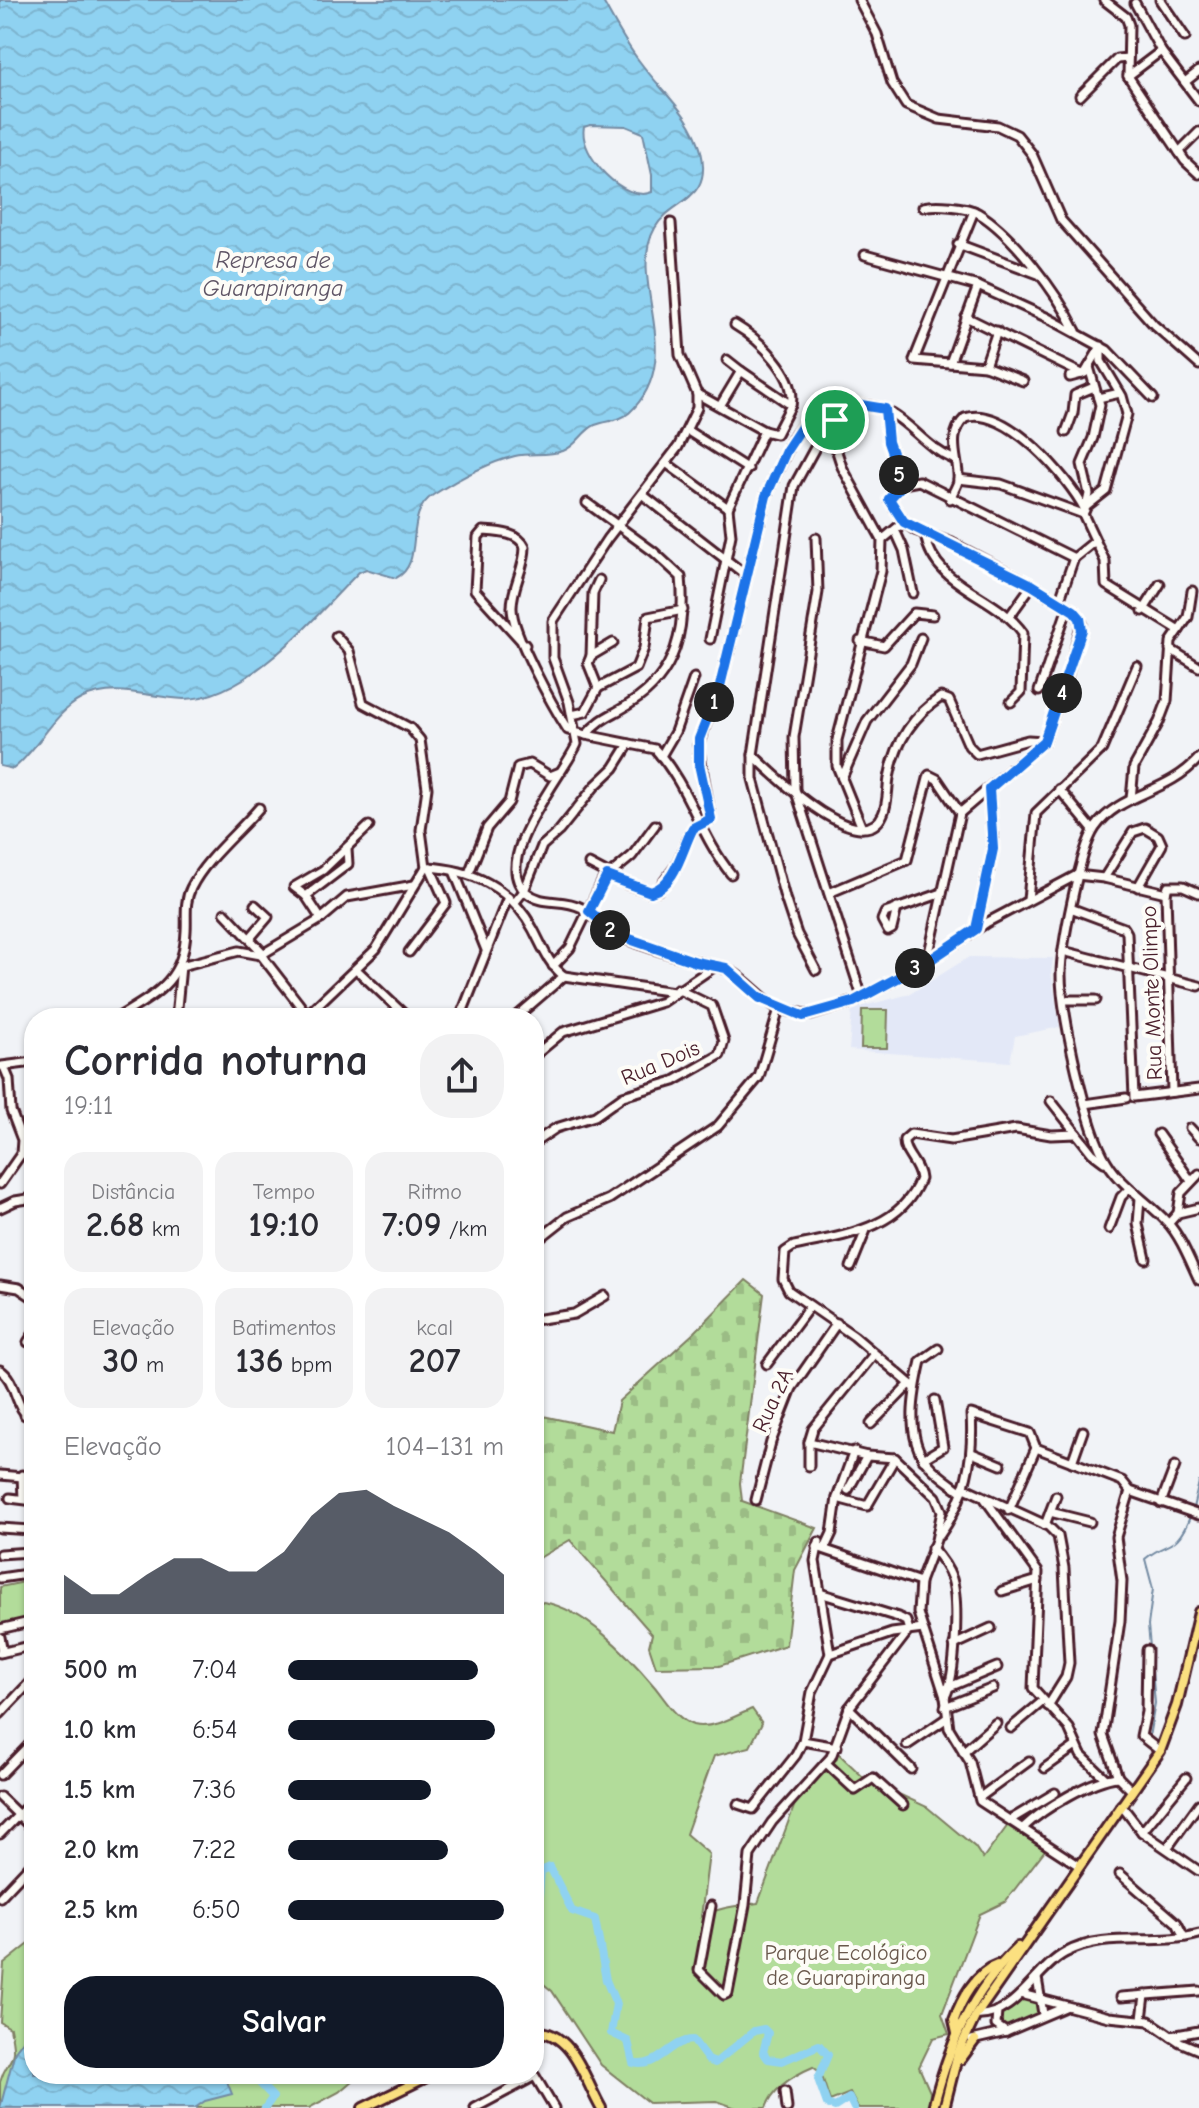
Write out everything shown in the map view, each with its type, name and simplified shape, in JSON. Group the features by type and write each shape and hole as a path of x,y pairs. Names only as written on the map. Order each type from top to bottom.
{"main road":[{"path":"956,2032 1160,1751 1194,1656 1199,1612"},
{"path":"944,2108 956,2032 954,2020 964,1998 977,1979 998,1965 1027,1938"},
{"path":"944,2093 972,2013 998,1965"},
{"path":"544,2032 564,2041 601,2108"},
{"path":"956,2032 963,2040"},
{"path":"933,2108 966,2049 975,2040"},
{"path":"363,2108 412,2084"}],"street":[{"path":"859,0 877,34 892,83 906,105 922,114 998,126 1017,135 1032,154 1061,220 1154,325 1199,365"},
{"path":"1104,0 1126,17"},
{"path":"1160,0 1185,37"},
{"path":"1199,101 1161,51 1137,2 1126,17 1128,76 1179,152 1199,174"},
{"path":"1128,76 1161,51"},
{"path":"1080,96 1117,59 1128,58"},
{"path":"1185,82 1199,71"},
{"path":"1179,152 1199,132"},
{"path":"923,207 974,211 1041,275 1076,331"},
{"path":"974,211 958,244 914,360 985,366 1023,381"},
{"path":"582,735 572,715 552,651 553,621 617,527 666,463 695,415 697,394 680,355 671,223"},
{"path":"958,244 1041,275"},
{"path":"865,255 978,286 1076,331 1101,346 1153,398"},
{"path":"950,363 978,286"},
{"path":"966,317 1082,374"},
{"path":"697,394 764,431 776,434 791,405 791,384 763,347 735,325"},
{"path":"985,366 997,331"},
{"path":"1070,377 1082,374 1089,367 1101,346"},
{"path":"1085,510 1100,498 1111,480 1127,414 1120,393 1101,361 1101,346"},
{"path":"727,360 791,405"},
{"path":"1085,510 1089,494 1082,464 1099,416 1098,398 1089,367"},
{"path":"720,406 741,371"},
{"path":"1066,432 1075,395 1094,387"},
{"path":"1098,398 1120,393"},
{"path":"816,970 797,934 785,898 753,779 753,755 794,486 828,424 852,407 885,409 903,419 936,451 953,459"},
{"path":"885,409 888,442 903,484"},
{"path":"589,864 607,876 651,892 658,890 676,866 693,828 711,819 698,745 720,686 766,496 786,451 811,413 819,413 828,424 842,467 882,540 881,571 860,641 837,740 836,759 841,779 862,828"},
{"path":"950,499 958,479 953,459 961,421 971,416 989,416 1046,459 1075,492 1105,561 1106,585 1143,611 1179,630"},
{"path":"688,431 748,469"},
{"path":"710,639 731,535 728,508 764,431"},
{"path":"666,463 728,508"},
{"path":"958,479 1001,484 1085,510"},
{"path":"927,962 960,813 1044,741 1082,630 1080,618 1068,607 1032,585 904,522 890,503 891,495 903,484 919,481 1074,558"},
{"path":"643,495 747,576"},
{"path":"587,503 654,552 681,577 683,610 679,640 668,669 644,694 602,717 582,735 526,833 517,869 524,891 539,901 567,901 589,911 618,935 726,968 760,998 779,1009 811,1015 862,997 927,962 976,929 1077,875 1104,878 1166,893 1171,884 1198,890"},
{"path":"882,540 904,522"},
{"path":"895,530 904,550 913,593"},
{"path":"525,645 475,590 478,537 483,531 507,533 522,540 525,547 511,605 525,645 566,728 582,735 643,745 661,756 685,790 713,852 731,874"},
{"path":"925,535 929,551 941,569 1009,617 1025,640 1021,692 1011,702"},
{"path":"816,538 818,592 794,737 796,794 862,997"},
{"path":"1059,602 1074,558 1095,541"},
{"path":"598,688 588,668 593,593 599,580"},
{"path":"1143,611 1160,584"},
{"path":"1009,617 1032,585"},
{"path":"567,597 585,590 593,593"},
{"path":"1131,799 1134,767 1159,722 1170,688 1170,649 1191,610 1192,591"},
{"path":"1039,691 1068,607"},
{"path":"572,715 585,712 598,688 636,668 644,648 648,617 683,610"},
{"path":"860,641 884,646 914,613 933,615"},
{"path":"336,636 349,651 363,703 410,728 420,740 427,788 421,830 428,867 446,903 409,952"},
{"path":"841,779 867,721 911,664 921,638"},
{"path":"591,656 613,643"},
{"path":"1170,649 1199,667"},
{"path":"1028,900 1034,868 1034,818 1040,807 1098,754 1137,666"},
{"path":"661,756 675,732 694,678"},
{"path":"753,755 796,794 843,824 862,828 877,823 884,813 890,769 907,728 935,701 944,697 949,700 969,746 977,754 1028,740 1044,741"},
{"path":"464,1008 486,950 512,900 524,891 542,846 614,768 629,744"},
{"path":"1108,1165 1091,1129 1061,978 1077,875 1093,830 1108,814 1131,799 1176,780 1199,758"},
{"path":"469,873 487,828 509,802 518,767 530,764 550,776 561,771"},
{"path":"829,893 907,860 929,775 937,779 960,813"},
{"path":"976,929 993,849 989,789"},
{"path":"1059,789 1093,830"},
{"path":"177,1008 185,946 186,906 193,884 259,808"},
{"path":"553,966 570,948 607,876 632,856 655,825"},
{"path":"321,919 306,896 294,890 295,884 323,870 369,826"},
{"path":"1104,878 1133,832 1145,828 1158,836 1162,845 1138,887"},
{"path":"306,896 348,864 347,849"},
{"path":"428,867 469,873 524,911 553,966 564,976 527,1008"},
{"path":"317,1008 376,949 428,867"},
{"path":"454,871 486,950"},
{"path":"132,1008 161,989 181,966 239,951 262,955 321,919 347,897 414,885"},
{"path":"897,908 942,893"},
{"name":"Rua Monte Olimpo","path":"1166,893 1172,1092"},
{"path":"250,938 268,917 255,905"},
{"path":"1073,909 1124,928 1127,933 1130,1098"},
{"path":"225,913 250,938 302,1008"},
{"path":"1063,951 1199,986"},
{"path":"544,1048 563,1032 645,1009 669,998 676,990 715,966"},
{"path":"357,970 397,1008"},
{"name":"Rua Dois","path":"544,1136 556,1128 595,1116 623,1096 674,1081 720,1055 724,1041 713,1008 704,1000 676,990 564,976"},
{"path":"858,983 883,985"},
{"path":"1064,1000 1096,1000"},
{"path":"544,1235 567,1217 609,1199 718,1126 759,1077 779,1009"},
{"path":"21,1154 21,1132 11,1111 9,1079 2,1066 24,1063"},
{"path":"1085,1104 1199,1089"},
{"path":"1051,1101 1077,1134 1129,1189 1169,1223 1199,1280"},
{"path":"1190,1128 1199,1138"},
{"path":"912,1386 837,1323 784,1284 783,1257 794,1246 866,1230 897,1209 917,1188 919,1171 904,1143 911,1134 951,1140 1016,1129 1051,1135 1077,1134"},
{"path":"1158,1134 1191,1181"},
{"path":"0,1184 24,1150"},
{"path":"1169,1223 1178,1213 1181,1193 1199,1174"},
{"path":"1109,1229 1121,1197 1129,1189"},
{"path":"1140,1198 1138,1224 1146,1259"},
{"path":"0,1208 24,1200"},
{"path":"1178,1213 1199,1208"},
{"path":"851,1267 866,1230"},
{"path":"1189,1257 1199,1253"},
{"path":"0,1285 24,1291"},
{"path":"544,1318 574,1314 605,1296"},
{"path":"767,1364 810,1306"},
{"name":"Rua 2A","path":"756,1500 771,1442 792,1388 837,1323"},
{"path":"938,1349 921,1361 912,1386 914,1429 923,1459 962,1490 1045,1525 1056,1533 1062,1559 1069,1663 1067,1675 1046,1703 1011,1728"},
{"path":"809,1466 809,1442 832,1403 874,1354"},
{"path":"0,1370 7,1375 24,1413"},
{"path":"871,1424 912,1386"},
{"path":"923,1459 943,1447 935,1400"},
{"path":"934,1544 958,1509 972,1453 971,1414 1030,1433 1036,1448 1009,1510"},
{"path":"1072,1462 1083,1431"},
{"path":"809,1442 867,1456 895,1458 939,1502 943,1515 920,1582 917,1603 923,1629 946,1691"},
{"path":"1036,1448 1122,1481 1130,1491 1199,1515"},
{"path":"738,1804 753,1809 791,1763 803,1741 812,1692 830,1654 823,1594 815,1561 821,1546 832,1533 837,1498 854,1451"},
{"path":"972,1453 1001,1465"},
{"path":"848,1490 867,1456"},
{"path":"837,1498 867,1506 895,1458"},
{"path":"1161,1503 1175,1466"},
{"path":"0,1475 22,1475 23,1499 10,1498"},
{"path":"1130,1491 1116,1537 1122,1581 1120,1621 1103,1735 1118,1777 1132,1791"},
{"path":"1045,1525 1056,1496"},
{"path":"985,1499 1037,1571 1033,1686 1069,1728 1076,1746 1105,1778"},
{"path":"1050,1512 1090,1522"},
{"path":"0,1528 24,1530"},
{"path":"934,1544 953,1584 954,1645 946,1691 947,1718 973,1771 981,1796 991,1810 1024,1827 1078,1865"},
{"path":"821,1546 920,1582"},
{"path":"0,1554 24,1552"},
{"path":"0,1578 24,1574"},
{"path":"1002,1591 1038,1580"},
{"path":"823,1594 898,1617 906,1621 909,1630"},
{"path":"0,1629 24,1623"},
{"path":"954,1645 991,1628"},
{"path":"830,1654 909,1630 923,1629"},
{"path":"711,1906 699,1970 724,1995 728,1993 745,1905 750,1855 764,1832 826,1763 837,1747 849,1708 909,1630"},
{"path":"0,1637 2,1652 24,1647"},
{"path":"1147,1650 1142,1739 1160,1751"},
{"path":"946,1691 997,1667"},
{"path":"945,1707 993,1688"},
{"path":"0,1714 24,1689"},
{"path":"849,1708 911,1769"},
{"path":"907,1745 947,1718"},
{"path":"963,1752 996,1723"},
{"path":"803,1741 837,1747"},
{"path":"1045,1768 1076,1746"},
{"path":"0,1775 24,1750"},
{"path":"981,1796 1029,1761"},
{"path":"826,1763 855,1790 873,1778 903,1805"},
{"path":"1024,1827 1045,1808 1105,1778 1118,1777"},
{"path":"1142,1832 1186,1778"},
{"path":"1010,1820 1055,1793"},
{"path":"0,1797 24,1821"},
{"path":"1168,1847 1199,1804"},
{"path":"1121,1805 1142,1832 1199,1871"},
{"path":"0,1834 24,1809"},
{"path":"0,1897 24,1872"},
{"path":"1120,1874 1177,1923 1184,1937"},
{"path":"972,2013 997,2011 1062,1955 1084,1944 1199,1934"},
{"path":"1037,1978 1043,2014"},
{"path":"1121,1997 1199,1991"},
{"path":"1020,1994 1067,2007 1142,2019 1199,2050"},
{"path":"1142,2019 1145,1995"},
{"path":"963,2040 1006,2032 1043,2014 1067,2007"},
{"path":"997,2011 996,2025 1006,2032"},
{"path":"1171,2036 1199,2031"},
{"path":"475,2108 520,2084"},
{"path":"540,2084 554,2108"},
{"path":"785,2091 787,2108"}],"shaded area":[{"path":"969,957 1053,958 1051,973 1060,1027 1015,1036 1010,1062 849,1050 852,1009 910,994"}],"green space":[{"path":"862,1010 888,1010 887,1048 861,1048"},
{"path":"746,1280 764,1294 740,1483 742,1501 817,1528 795,1570 786,1645 719,1666 656,1667 649,1646 652,1634 570,1540 544,1555 544,1416 612,1431 619,1401 695,1332"},
{"path":"24,1582 24,1621 0,1627 0,1587"},
{"name":"Parque Ecológico de Guarapiranga","path":"544,1602 574,1614 604,1635 687,1722 708,1726 752,1709 762,1723 750,1747 714,1756 686,1834 709,1854 701,1917 721,1909 758,1903 798,1796 836,1751 864,1778 927,1807 975,1847 983,1859 1011,1821 1048,1846 1005,1902 980,1914 942,2014 949,2034 933,2038 919,2067 930,2092 929,2108 858,2108 850,2093 830,2101 821,2073 813,2067 779,2088 766,2108 736,2108 717,2101 649,2103 601,2065 552,1991 544,1984"},
{"path":"24,1948 24,2084 348,2084 309,2108 0,2108 0,2082 13,2054 10,2028 0,2022 4,1964"},
{"path":"1019,1995 1039,1998 1042,2014 1008,2031 999,2027 998,2011"}],"water":[{"name":"Represa de Guarapiranga","path":"0,0 602,0 635,55 691,126 701,151 703,168 696,190 662,218 648,249 647,271 656,344 654,368 646,391 629,413 595,425 563,451 504,459 473,472 433,495 418,514 413,550 405,571 396,578 366,569 359,572 280,652 233,685 208,695 184,699 120,691 94,694 62,713 13,769 0,766","holes":["626,126 643,133 652,175 652,192 641,194 617,184 588,151 584,127"]},
{"path":"24,2039 24,2084 228,2084 232,2094 205,2101 195,2108 0,2108 15,2051"}],"waterway":[{"path":"1193,1508 1199,1482"},
{"path":"1149,1737 1155,1703 1148,1625 1153,1589 1145,1559 1175,1541 1190,1517"},
{"path":"544,1870 550,1867 572,1911 595,1919 606,1980 616,2004 611,2033 628,2041 633,2063 650,2062 677,2045 693,2040 708,2060 715,2063 754,2031 764,2029 768,2033 763,2052 768,2059 782,2061 819,2045 828,2055 818,2079 827,2104 835,2107 849,2098 854,2108"},
{"path":"261,2084 273,2097 265,2108"}],"route":[{"path":"861,405 885,409 888,442 903,484 889,499 904,522 925,535 979,556 1032,585 1074,611 1080,618 1082,630 1044,741 989,789 992,863 976,929 927,962 853,1002 803,1016 779,1009 760,998 726,968 696,962 618,935 589,911 607,876 651,892 658,890 676,866 693,828 709,823 711,819 697,752 699,739 720,686 766,496 793,438 811,413 819,413 828,424 835,420 852,407 861,405"}]}
